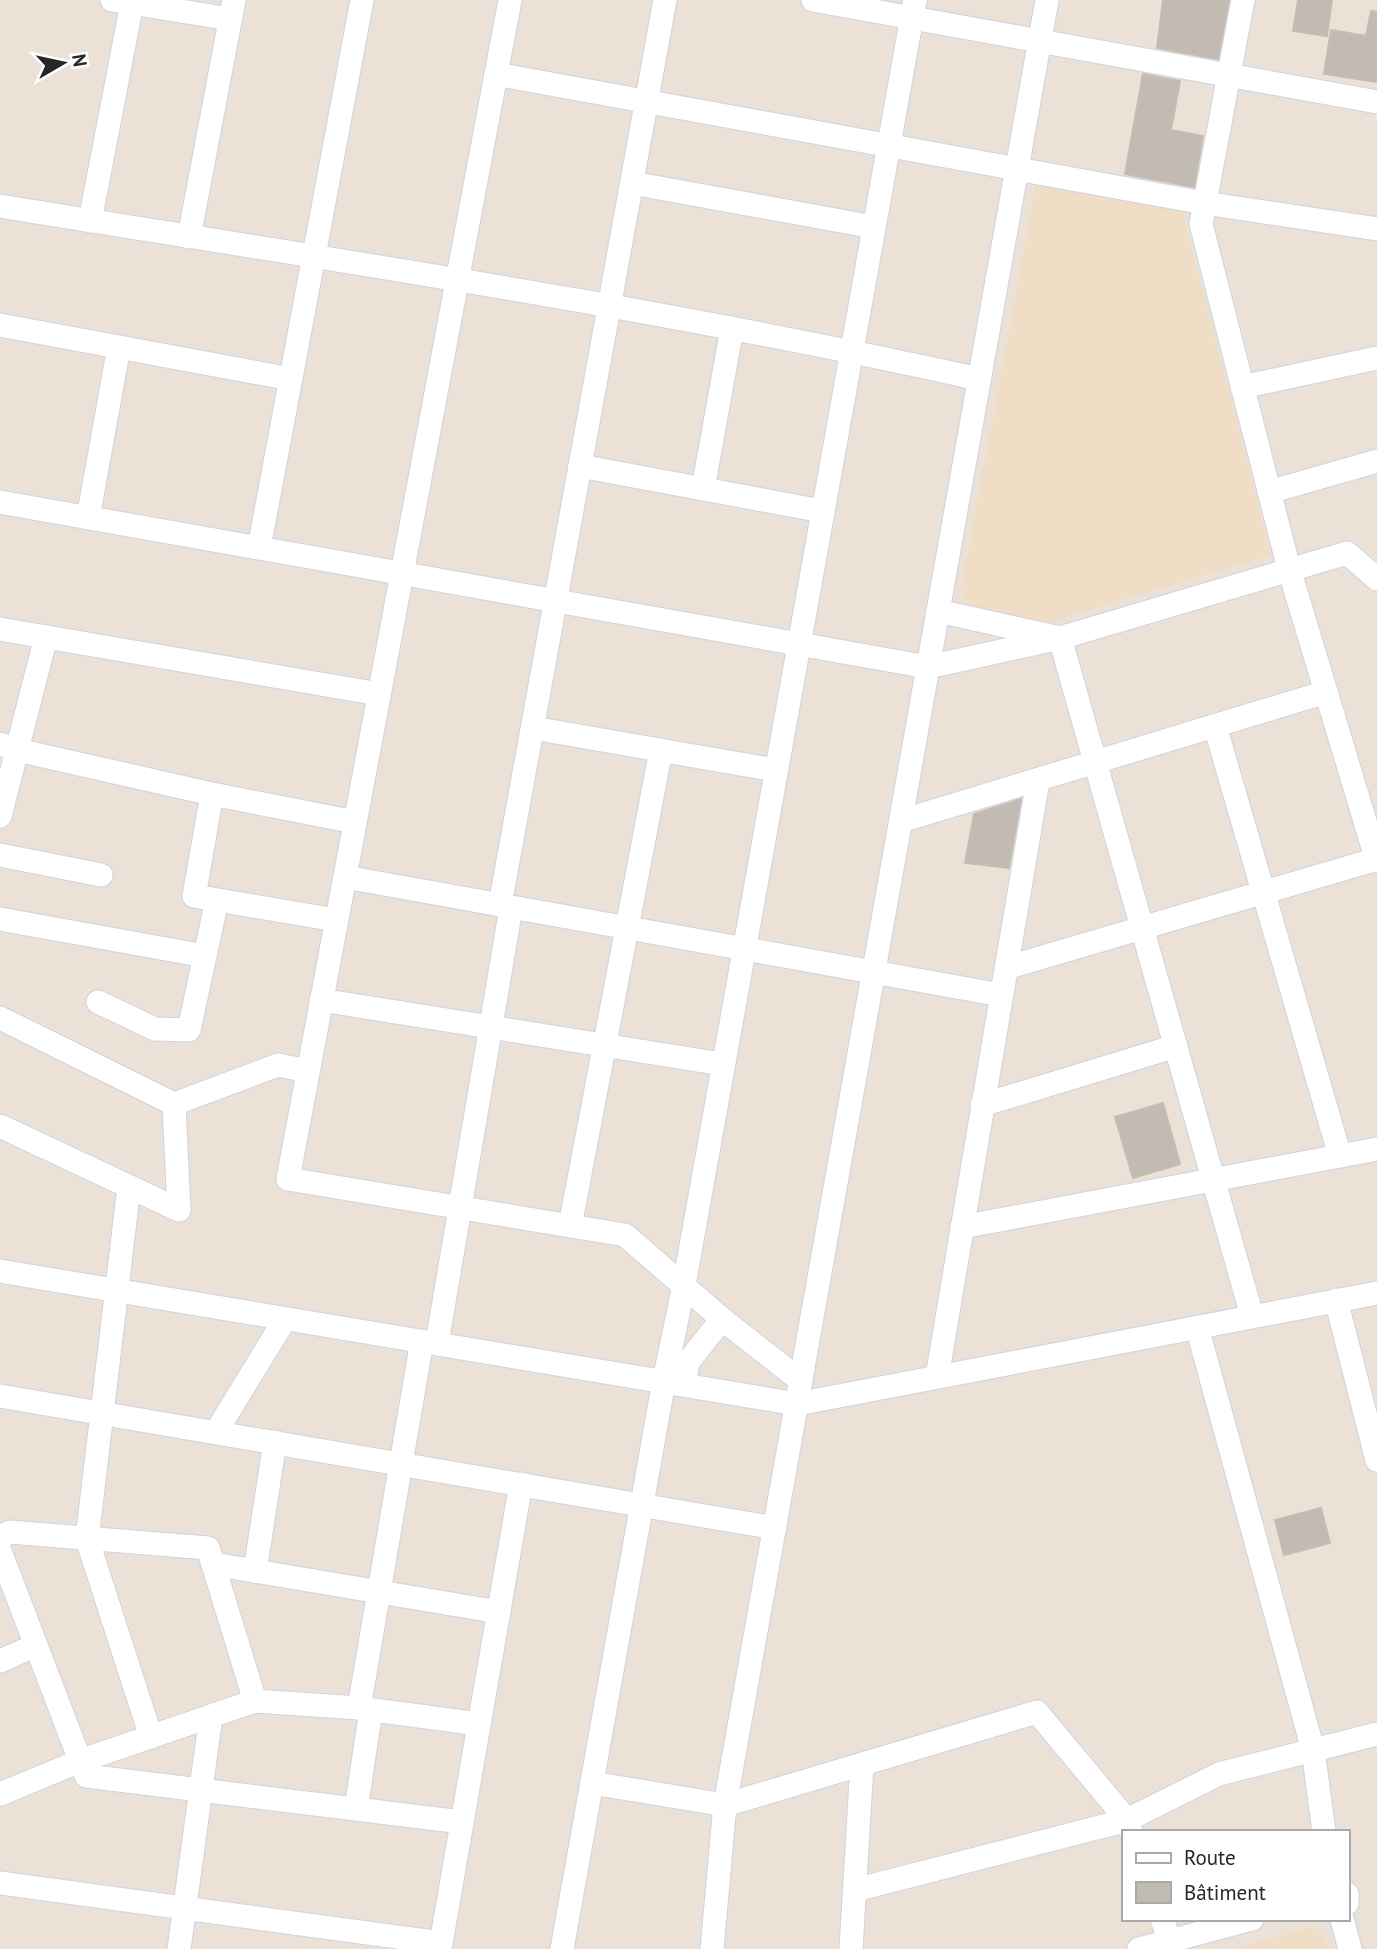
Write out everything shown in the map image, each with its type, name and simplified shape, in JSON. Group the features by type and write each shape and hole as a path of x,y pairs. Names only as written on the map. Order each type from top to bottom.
{"street":[{"path":"259,548 362,0"},
{"path":"510,0 288,1179 625,1235 684,1284 799,1392"},
{"path":"356,1809 379,1592 401,1464 460,1208 491,1027 533,728 664,0"},
{"path":"813,0 913,9 1040,41 1377,102"},
{"path":"712,1949 725,1805 1047,0"},
{"path":"1006,968 1377,860 1289,569 1201,224 1244,0"},
{"path":"90,221 122,2 232,9 189,237"},
{"path":"562,1949 642,1505 674,1383 684,1284 722,1064 913,9"},
{"path":"496,74 1375,235"},
{"path":"632,183 874,227"},
{"path":"0,206 609,305 851,350 979,379"},
{"path":"0,325 291,379"},
{"path":"703,489 732,328"},
{"path":"88,518 119,347"},
{"path":"1242,387 1377,358"},
{"path":"1269,492 1377,461"},
{"path":"580,466 822,511"},
{"path":"0,502 928,667 1060,638 1347,553 1377,579"},
{"path":"938,611 1060,638"},
{"path":"0,629 379,694"},
{"path":"0,816 8,747 46,637"},
{"path":"1060,638 1252,1316"},
{"path":"901,821 1326,692"},
{"path":"1215,726 1340,1156"},
{"path":"533,728 775,771"},
{"path":"8,747 355,822"},
{"path":"570,1226 661,750"},
{"path":"937,1377 1038,780"},
{"path":"212,793 194,896 337,920"},
{"path":"0,855 101,875"},
{"path":"345,877 1001,995"},
{"path":"99,1002 155,1029 190,1030 218,900"},
{"path":"0,919 205,956"},
{"path":"321,1000 722,1064"},
{"path":"0,1017 174,1104 278,1065 308,1071"},
{"path":"982,1105 1176,1046"},
{"path":"0,1126 179,1210 174,1104"},
{"path":"962,1227 1377,1149"},
{"path":"129,1187 88,1539 151,1737"},
{"path":"0,1270 674,1383 799,1392 937,1377 1377,1293"},
{"path":"1336,1300 1369,1395 1377,1460"},
{"path":"216,1432 285,1319"},
{"path":"674,1383 722,1319"},
{"path":"1197,1327 1313,1750 1324,1830"},
{"path":"0,1395 775,1528"},
{"path":"255,1571 275,1443"},
{"path":"0,1884 440,1946 521,1484"},
{"path":"0,1537 10,1532 208,1548 255,1701"},
{"path":"0,1551 86,1776 462,1822"},
{"path":"213,1564 499,1612"},
{"path":"0,1661 36,1645"},
{"path":"0,1794 80,1761 255,1701 365,1709 479,1724"},
{"path":"592,1783 725,1805 1037,1712 1129,1826"},
{"path":"178,1949 211,1716"},
{"path":"855,1890 1129,1826 1219,1774 1377,1734"},
{"path":"851,1949 862,1764"},
{"path":"1139,1949 1166,1930 1236,1921"},
{"path":"1343,1921 1350,1949"}],"shaded area":[{"path":"1036,184 1181,206 1271,555 1032,627 966,603 961,591"},
{"path":"1312,1927 1324,1934 1328,1949 1235,1949"}],"building":[{"path":"1163,0 1229,0 1218,59 1157,48"},
{"path":"1298,0 1332,0 1327,36 1293,31"},
{"path":"1371,11 1377,12 1377,82 1324,74 1331,30 1366,36"},
{"path":"1143,74 1180,81 1171,130 1203,136 1194,187 1125,174"},
{"path":"1021,799 1009,868 965,863 974,814"},
{"path":"1163,1103 1180,1164 1133,1178 1115,1117"},
{"path":"1321,1508 1330,1543 1284,1555 1275,1520"}]}
